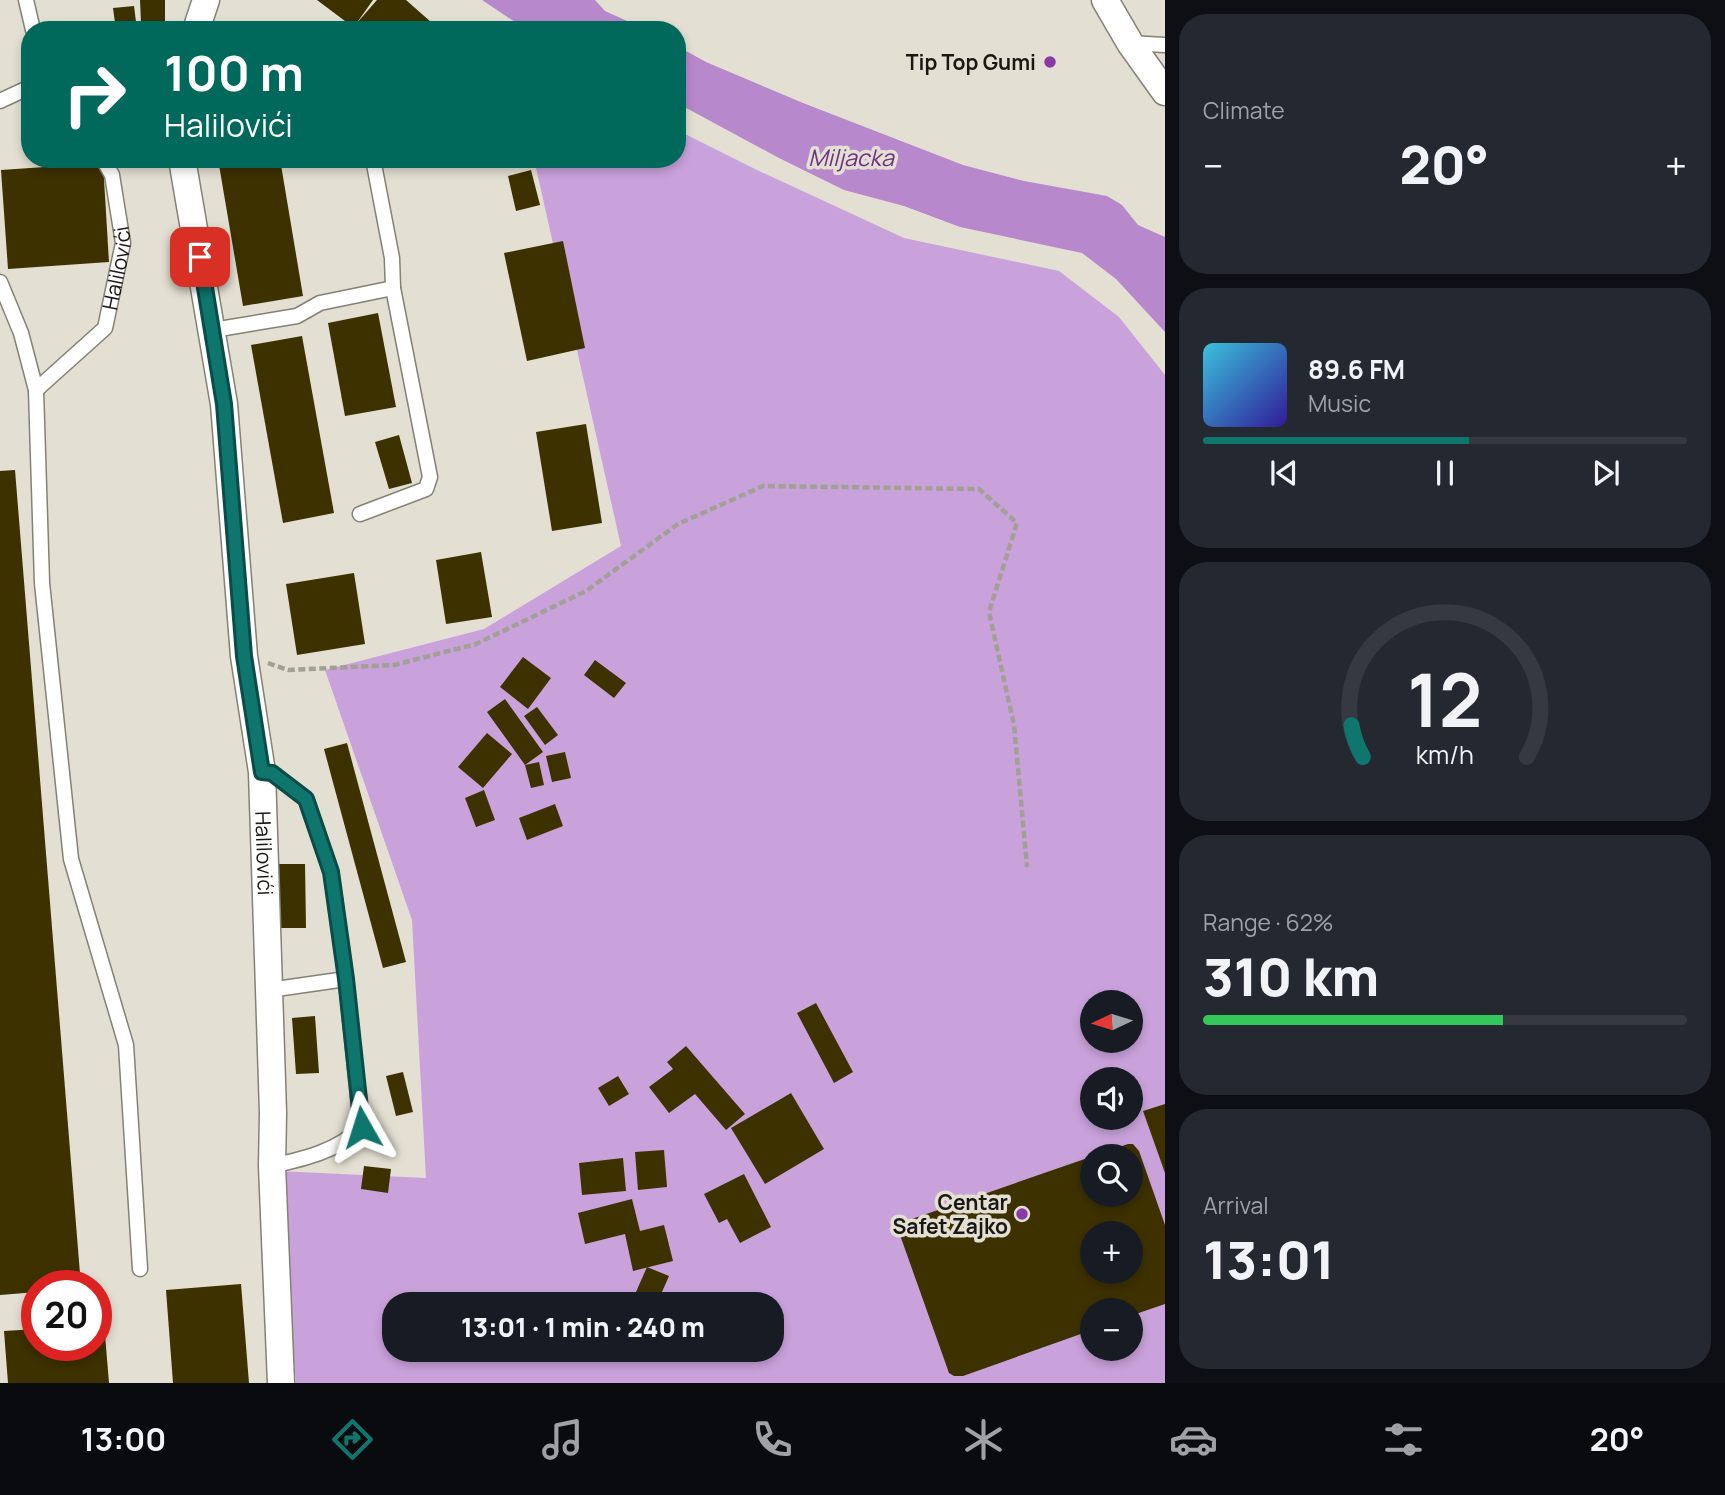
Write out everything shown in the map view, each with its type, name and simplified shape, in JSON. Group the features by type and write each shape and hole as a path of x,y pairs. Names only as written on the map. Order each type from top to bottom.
{"street":[{"path":"199,21 206,0"},
{"path":"1105,0 1130,43 1165,92"},
{"name":"Halilovići","path":"184,168 224,404 244,656 262,772 273,1121 272,1166 281,1383"}],"lane":[{"path":"26,0 31,21"},
{"path":"1130,43 1165,45"},
{"path":"0,101 21,91"},
{"name":"Halilovići","path":"36,390 105,328 123,243 112,175 108,168"},
{"path":"360,514 426,489 429,477 393,288 392,258 375,168"},
{"path":"0,282 21,333 36,390 42,583 71,859 126,1045 140,1269"},
{"path":"213,330 297,316 320,303 393,288"},
{"path":"262,772 272,773 306,799 331,872 362,1127 350,1139 298,1160 272,1166"},
{"path":"269,990 346,979"}],"path":[{"path":"244,656 288,670 394,665 476,644 586,591 678,524 764,486 979,489 1017,523 989,612 1014,725 1027,867"}],"shaded area":[{"path":"686,134 904,238 1059,271 1119,317 1165,375 1165,1383 296,1383 278,1171 426,1178 412,920 325,670 484,629 621,546 536,168 686,168"}],"water":[{"path":"482,0 595,0 605,11 627,21 514,21"},
{"name":"Miljacka","path":"686,51 803,103 963,165 1024,181 1107,196 1122,205 1138,225 1165,237 1165,332 1116,279 1082,253 960,227 904,206 844,190 686,108"}],"building":[{"path":"140,0 165,0 165,21 141,21"},
{"path":"317,0 373,0 358,21 345,21"},
{"path":"377,0 406,0 430,21 359,21"},
{"path":"134,6 136,21 115,21 113,8"},
{"path":"103,168 109,262 8,269 1,170"},
{"path":"220,168 282,168 303,296 243,306"},
{"path":"531,170 540,205 516,211 508,176"},
{"path":"563,241 585,348 527,361 504,253"},
{"path":"378,313 396,407 345,416 328,323"},
{"path":"302,336 334,513 283,523 251,345"},
{"path":"586,424 602,523 552,531 536,432"},
{"path":"399,435 412,483 389,489 375,442"},
{"path":"15,470 80,1270 21,1270 21,1293 0,1295 0,471"},
{"path":"481,552 492,617 446,624 436,560"},
{"path":"354,573 365,644 297,655 286,584"},
{"path":"523,657 551,678 528,709 500,687"},
{"path":"595,660 626,683 614,698 584,675"},
{"path":"505,699 543,752 525,765 487,712"},
{"path":"537,707 558,735 545,745 524,716"},
{"path":"487,733 512,754 483,788 458,767"},
{"path":"347,743 406,962 383,968 324,749"},
{"path":"565,752 571,778 552,782 546,756"},
{"path":"539,762 544,785 531,788 525,765"},
{"path":"484,790 495,820 476,827 465,798"},
{"path":"555,804 563,826 527,840 519,818"},
{"path":"272,864 305,864 306,928 273,928"},
{"path":"816,1003 853,1072 834,1083 797,1013"},
{"path":"315,1016 319,1073 296,1074 292,1018"},
{"path":"686,1046 745,1114 726,1130 695,1094 669,1113 649,1087 673,1069 667,1062"},
{"path":"403,1072 413,1112 396,1116 386,1076"},
{"path":"618,1076 629,1094 609,1106 598,1088"},
{"path":"791,1093 824,1149 765,1184 731,1128"},
{"path":"1165,1104 1165,1173 1143,1111"},
{"path":"664,1150 667,1187 638,1190 635,1152"},
{"path":"623,1158 626,1191 582,1195 579,1163"},
{"path":"1080,1161 1080,1207 1143,1207 1143,1162 1165,1225 1165,1304 1143,1312 1143,1298 1080,1298 1080,1334 963,1376 954,1376 949,1373 900,1235 901,1226 909,1220"},
{"path":"364,1166 391,1169 388,1193 361,1189"},
{"path":"744,1174 771,1227 740,1243 727,1219 719,1223 704,1194"},
{"path":"632,1199 640,1231 664,1225 673,1261 633,1271 625,1234 585,1244 578,1213"},
{"path":"647,1267 669,1276 662,1292 636,1292"},
{"path":"241,1284 249,1383 173,1383 166,1290"},
{"path":"21,1330 21,1361 107,1361 109,1383 8,1383 4,1331"}],"place":[{"name":"Tip Top Gumi","path":"1050,62"},
{"name":"Centar Safet Zajko","path":"1022,1214"}],"route":[{"path":"200,257 224,404 244,656 262,772 272,773 306,799 331,872 362,1127"}]}
